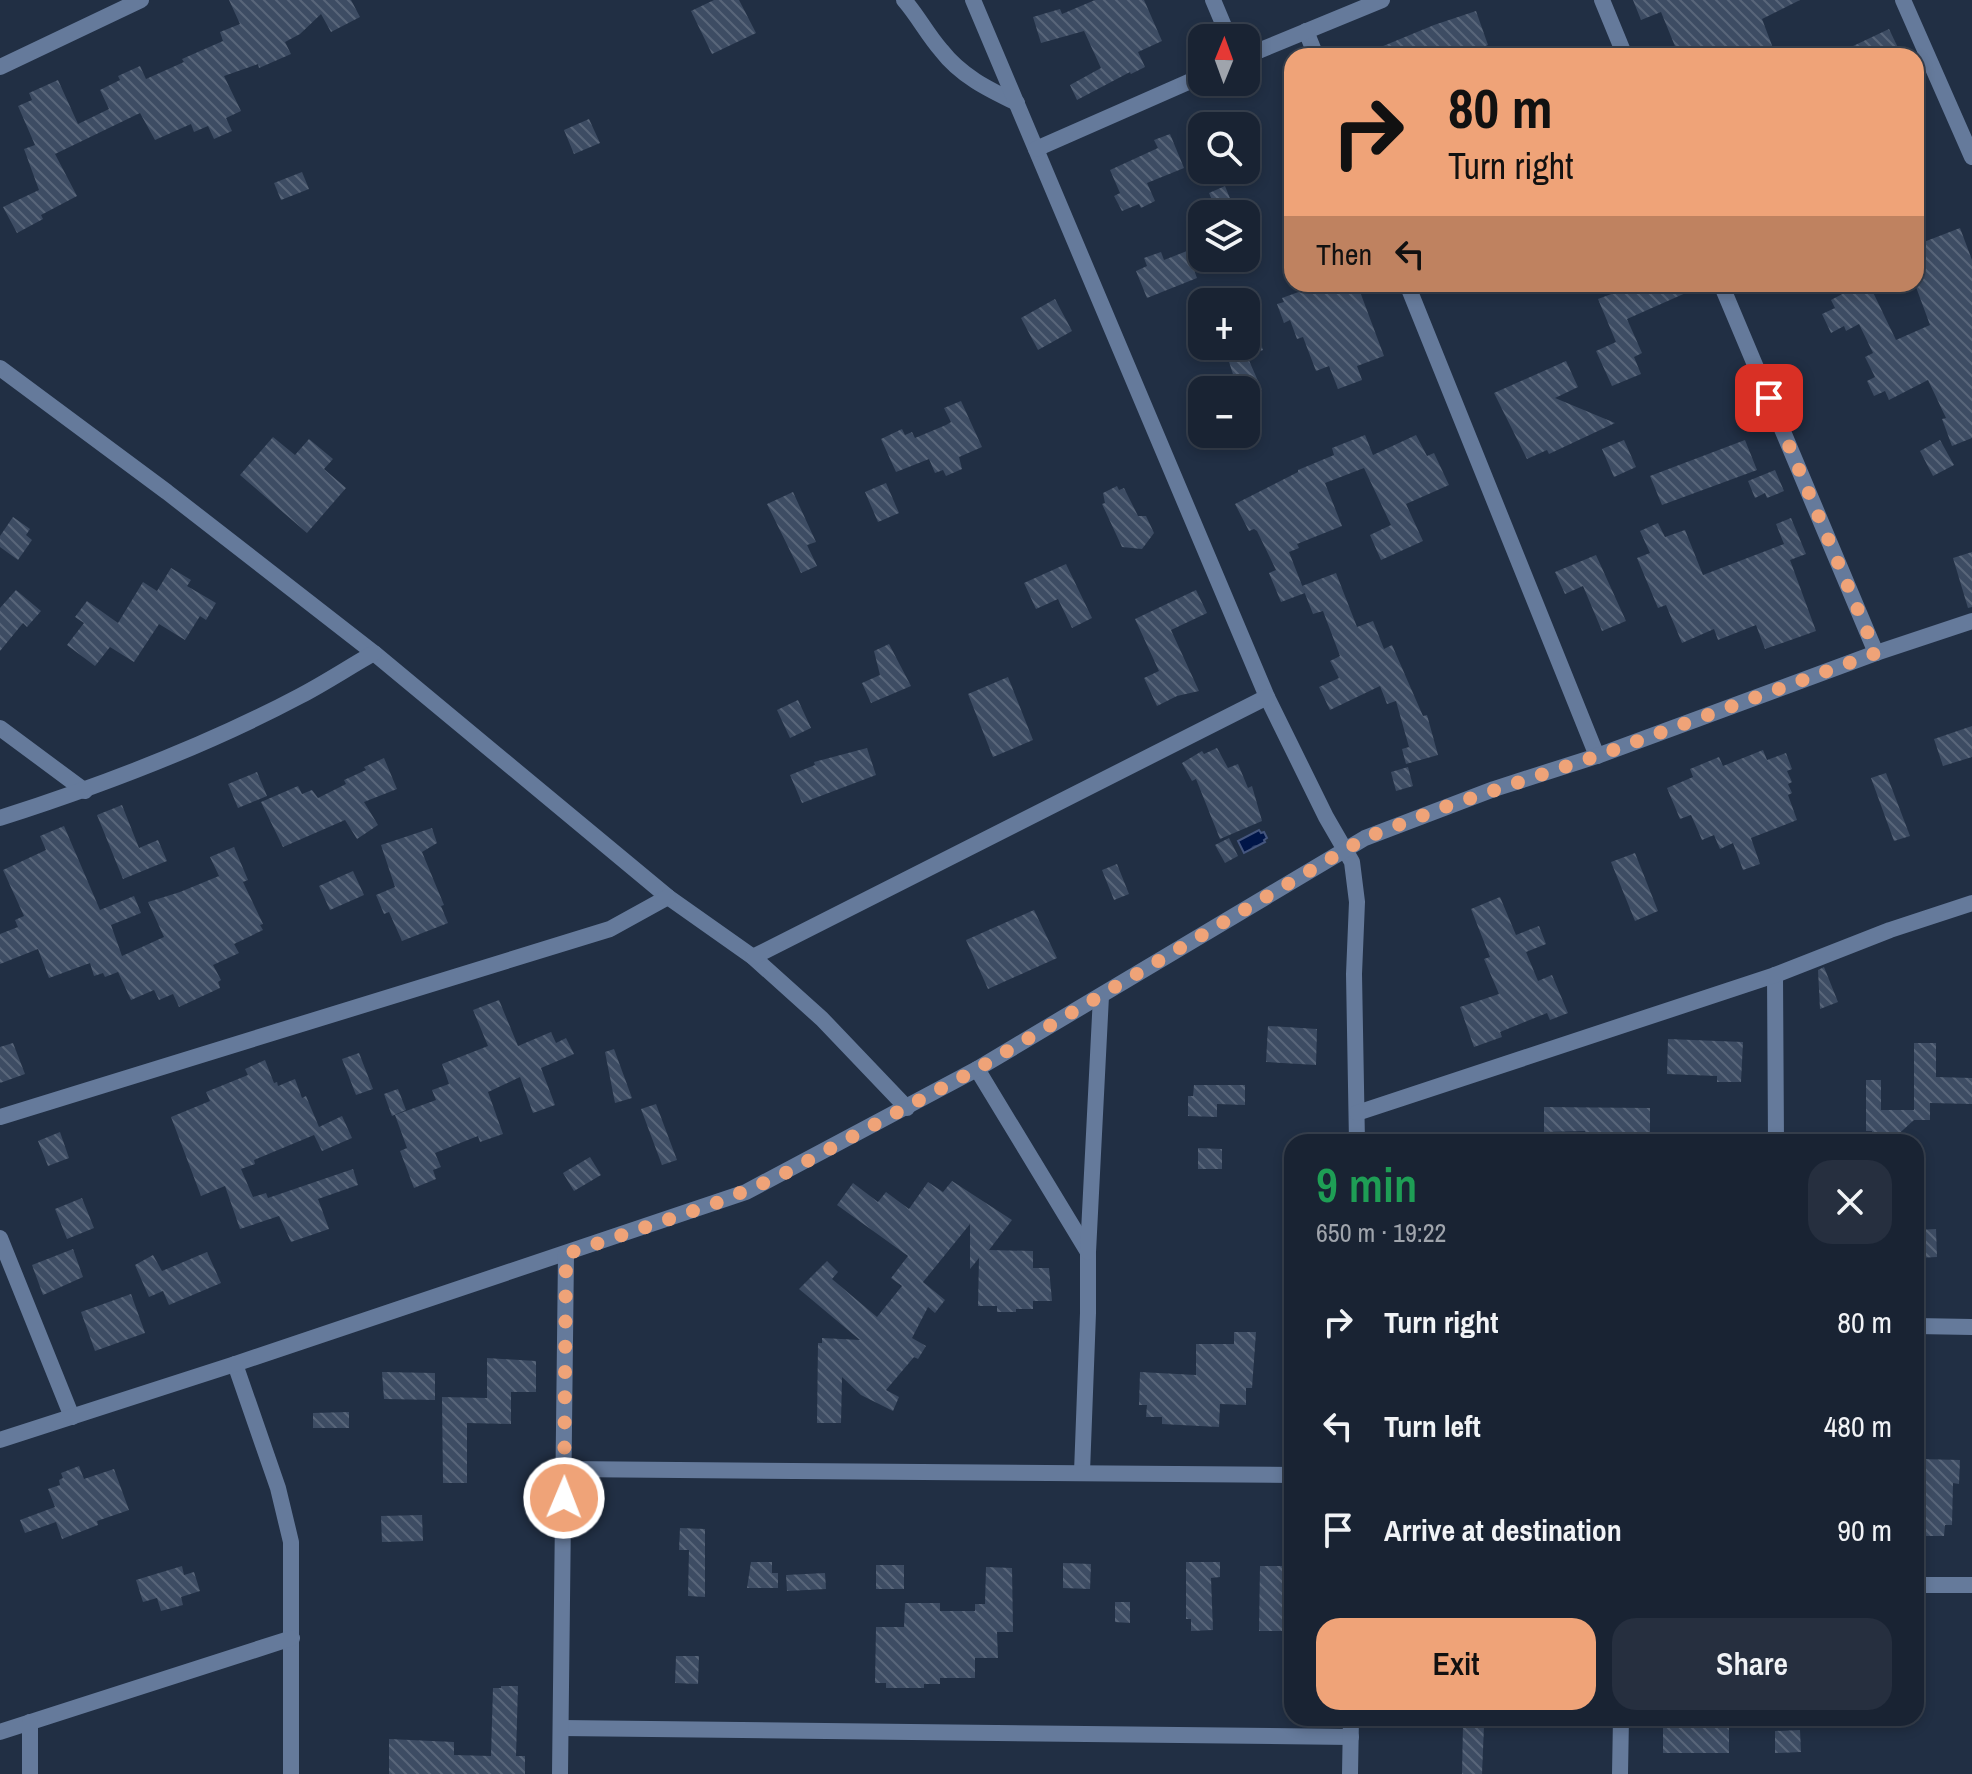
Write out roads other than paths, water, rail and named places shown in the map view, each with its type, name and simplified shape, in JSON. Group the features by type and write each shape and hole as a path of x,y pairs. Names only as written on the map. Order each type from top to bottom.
{"street":[{"path":"0,67 141,0"},
{"path":"904,0 956,67 976,83 1017,103"},
{"path":"973,0 1267,697 1354,868 1357,1134"},
{"path":"1213,0 1223,24"},
{"path":"1260,50 1382,0"},
{"path":"1602,0 1622,48"},
{"path":"1903,0 1972,157"},
{"path":"1306,31 1313,48"},
{"path":"1036,149 1188,82"},
{"path":"1410,292 1597,756"},
{"path":"1724,292 1876,653"},
{"path":"0,368 167,492 374,653 668,897 753,957 822,1019 907,1108"},
{"path":"0,1440 746,1192 977,1069 1345,848 1390,826 1597,756 1876,653 1972,621"},
{"path":"0,818 85,791 165,760 301,696 374,653"},
{"path":"753,957 1267,697"},
{"path":"0,728 85,791"},
{"path":"0,1117 610,929 668,897"},
{"path":"1357,1113 1775,975 1890,930 1972,903"},
{"path":"1775,975 1776,1134"},
{"path":"1082,1472 1088,1252 1101,996"},
{"path":"977,1069 1088,1252"},
{"path":"0,1238 72,1417"},
{"path":"560,1774 566,1254"},
{"path":"1924,1326 1972,1327"},
{"path":"235,1364 287,1517 293,1569 291,1774"},
{"path":"564,1469 1284,1475"},
{"path":"1924,1585 1972,1585"},
{"path":"0,1732 292,1638"},
{"path":"30,1722 30,1774"},
{"path":"1350,1774 1351,1726"},
{"path":"1620,1774 1621,1726"},
{"path":"561,1728 1351,1737"}],"water":[{"path":"1259,830 1267,838 1265,842 1244,853 1238,841"}]}
